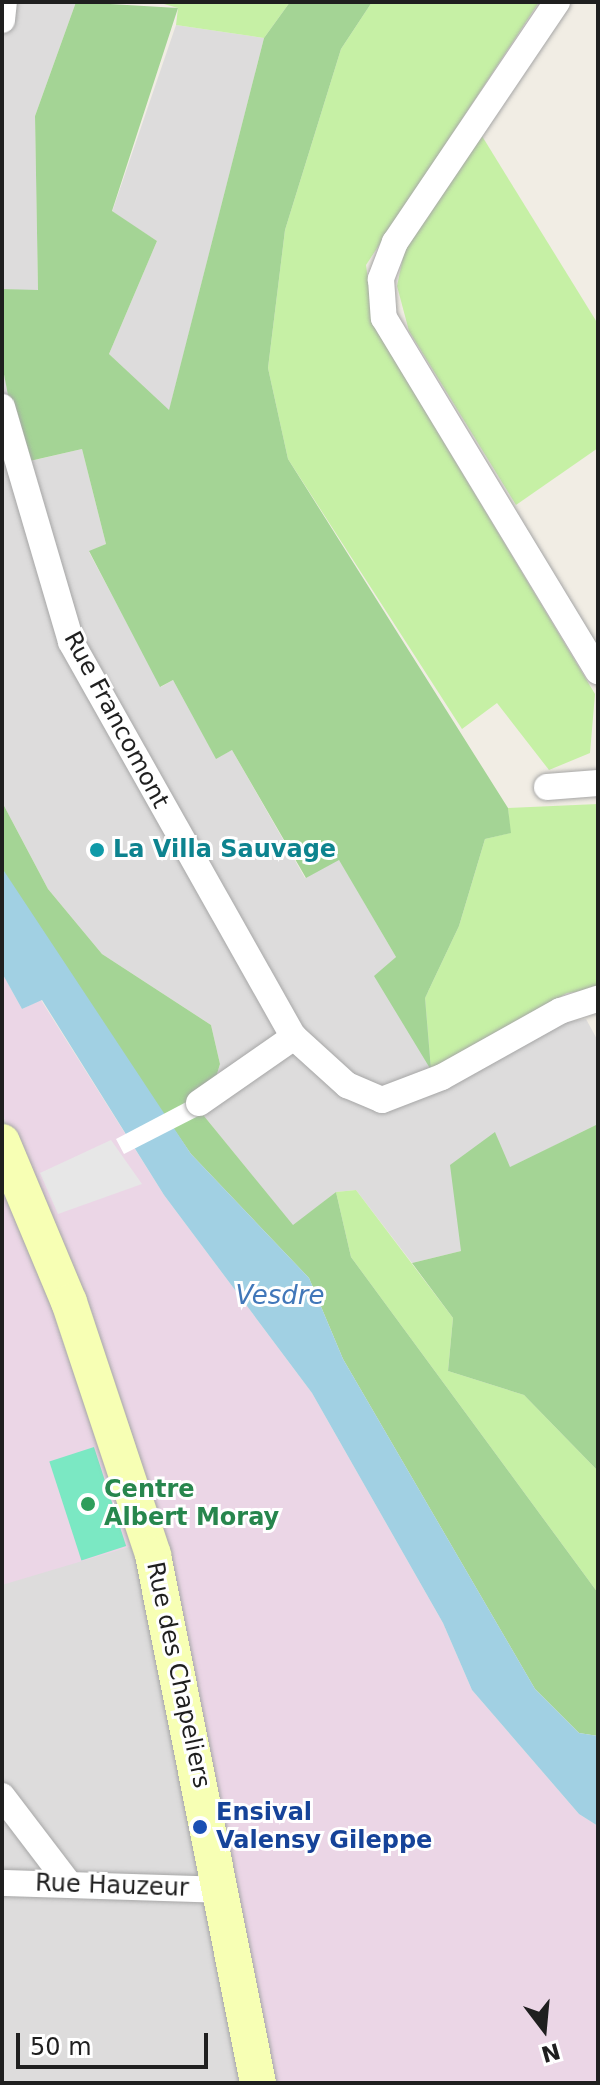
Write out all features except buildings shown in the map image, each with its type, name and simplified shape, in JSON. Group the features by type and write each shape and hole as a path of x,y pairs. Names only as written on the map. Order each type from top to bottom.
{"street":[{"path":"2,20 4,2"},
{"path":"557,2 395,242 381,279 384,318 598,671"},
{"name":"Rue Francomont","path":"2,407 71,642 294,1037 347,1085 382,1100 598,999"},
{"path":"547,787 598,783"},
{"path":"199,1103 294,1037"},
{"name":"Rue des Chapeliers","path":"2,1142 59,1278 153,1555 258,2083"},
{"path":"2,1796 69,1884"},
{"name":"Rue Hauzeur","path":"2,1883 222,1890"}],"shaded area":[{"path":"2,2 76,2 35,116 38,291 2,289"},
{"path":"176,25 264,38 169,411 109,354 157,241 112,212"},
{"path":"2,364 22,463 82,449 106,544 89,552 161,687 173,680 216,758 232,750 305,878 339,859 396,957 375,976 543,1025 586,1019 598,1041 598,1124 509,1168 495,1133 461,1251 412,1263 356,1190 336,1192 293,1226 204,1116 220,1064 211,1025 102,954 48,889 2,802"},
{"path":"2,973 22,1009 41,1000 164,1195 312,1393 443,1623 472,1690 579,1814 598,1826 598,2083 272,2083 251,1973 50,1235 2,1112"},
{"path":"2,1112 158,1537 270,2083 2,2083"},
{"path":"111,1140 142,1184 58,1214 40,1173"},
{"path":"2,1168 62,1311 136,1545 2,1585"}],"green space":[{"path":"76,2 178,8 112,211 157,241 109,354 169,410 264,38 290,2 372,2 341,49 285,230 268,368 288,459 508,808 511,833 485,839 459,926 425,998 431,1070 374,976 396,957 339,860 306,878 232,750 216,759 173,680 160,687 89,551 106,544 82,449 21,463 2,364 2,289 38,290 35,116"},
{"path":"157,2 290,2 264,38 176,25 178,8"},
{"path":"372,2 539,2 366,265 375,328 595,694 590,753 549,770 497,703 462,729 288,459 268,368 285,230 341,49"},
{"path":"482,136 598,324 598,448 516,505 409,331 397,286 405,248"},
{"path":"2,802 48,889 102,954 211,1025 220,1064 204,1116 293,1225 336,1192 351,1257 598,1593 598,1736 579,1733 535,1689 343,1359 309,1278 191,1154 25,912 2,868"},
{"path":"598,804 598,989 567,993 431,1070 425,998 459,926 485,839 510,833 508,808"},
{"path":"598,1124 598,1471 524,1395 448,1371 453,1318 412,1263 461,1251 450,1165 495,1132 510,1167"},
{"path":"356,1190 453,1318 448,1371 524,1395 598,1471 598,1593 351,1257 336,1192"},
{"name":"Centre Albert Moray","path":"94,1447 126,1546 81,1560 49,1462"}],"water":[{"name":"Vesdre","path":"2,868 191,1154 309,1278 343,1359 535,1689 579,1733 598,1736 598,1826 579,1814 472,1690 443,1623 312,1393 164,1195 42,1000 22,1009 2,973"}],"pier":[{"path":"192,1099 210,1110 124,1154 116,1139"}],"place":[{"name":"La Villa Sauvage","path":"97,850"},
{"name":"Centre Albert Moray","path":"88,1504"},
{"name":"Ensival Valensy Gileppe","path":"200,1827"}]}
